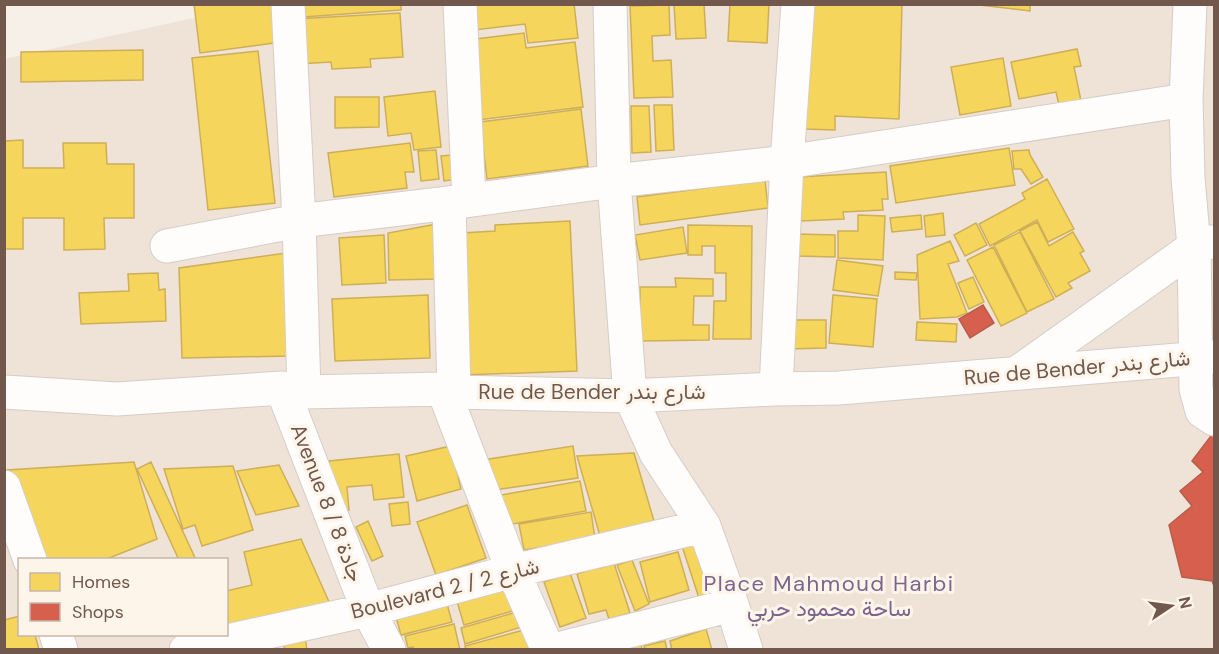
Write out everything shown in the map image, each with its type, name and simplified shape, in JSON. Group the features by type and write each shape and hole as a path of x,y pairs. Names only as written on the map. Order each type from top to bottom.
{"street":[{"name":"Avenue 8 / جادة 8","path":"288,4 299,221 293,390 368,610 388,650"},
{"path":"460,4 459,202 448,390 513,571 548,650"},
{"path":"610,4 614,181 630,396 656,453 704,526 746,650"},
{"path":"776,389 787,162 798,4"},
{"path":"1190,4 1186,100 1188,178 1204,243 1205,358 1196,389 1202,411 1215,419"},
{"path":"167,246 299,221 614,181 787,162 1186,100"},
{"path":"1017,373 1204,243"},
{"name":"Rue de Bender شارع بندر","path":"4,392 117,399 293,390 448,390 630,396 839,388 1205,358"},
{"path":"4,488 29,558"},
{"name":"Boulevard 2 / شارع 2","path":"186,650 368,610 513,571 704,526"},
{"path":"554,650 732,604"}],"shaded area":[{"path":"259,4 1214,5 1214,649 5,649 4,59"}],"building: Homes":[{"path":"194,4 277,4 281,42 200,53"},
{"path":"303,4 401,4 401,10 303,17"},
{"path":"471,4 574,4 578,38 528,43 525,24 474,30"},
{"path":"674,4 704,4 706,38 676,39"},
{"path":"730,4 769,4 767,43 728,41"},
{"path":"809,4 902,4 899,119 835,116 835,130 805,129"},
{"path":"971,4 1030,4 1030,11"},
{"path":"669,5 670,35 652,36 653,61 671,60 673,97 634,98 630,6"},
{"path":"400,13 403,57 370,59 371,67 332,69 331,62 298,64 295,19"},
{"path":"524,33 526,48 575,42 583,107 478,120 468,40"},
{"path":"1077,49 1081,66 1074,67 1081,101 1059,105 1056,92 1019,99 1011,62"},
{"path":"143,50 143,80 21,82 21,52"},
{"path":"258,51 275,203 208,210 192,58"},
{"path":"1003,58 1011,106 960,115 951,67"},
{"path":"435,91 441,147 414,150 411,133 388,136 384,97"},
{"path":"335,97 379,97 379,127 335,128"},
{"path":"654,105 672,105 674,150 656,151"},
{"path":"631,106 649,106 651,152 632,153"},
{"path":"581,109 588,166 487,179 480,122"},
{"path":"23,140 23,168 64,168 63,143 106,143 107,164 134,164 134,218 104,218 105,249 64,250 64,218 23,218 23,249 4,249 4,141"},
{"path":"410,143 414,172 405,172 407,188 334,197 328,153"},
{"path":"1009,148 1015,185 896,203 890,166"},
{"path":"436,150 439,179 421,181 418,151"},
{"path":"1029,150 1043,177 1031,184 1021,169 1014,169 1012,151"},
{"path":"453,155 457,179 444,181 441,156"},
{"path":"886,172 888,199 882,199 883,210 843,212 844,219 801,221 799,177"},
{"path":"1047,179 1074,229 1048,242 1037,220 990,246 979,224 1025,199 1022,193"},
{"path":"765,180 768,208 640,225 637,197"},
{"path":"943,213 945,235 926,237 924,216"},
{"path":"858,215 885,216 883,260 838,258 838,231 858,231"},
{"path":"921,215 922,229 892,232 890,218"},
{"path":"570,221 577,371 461,375 462,233 495,231 495,225"},
{"path":"1037,222 1049,246 1073,232 1084,251 1080,253 1090,271 1068,283 1072,288 1056,297 1020,231"},
{"path":"976,223 987,245 965,256 954,235"},
{"path":"437,224 439,279 389,280 388,233"},
{"path":"688,225 752,226 751,339 713,339 714,301 726,301 726,273 715,273 715,246 702,246 702,255 688,255"},
{"path":"683,227 687,253 640,260 635,235"},
{"path":"1020,232 1054,299 1027,312 994,245"},
{"path":"797,234 835,235 835,257 797,256"},
{"path":"384,235 386,283 342,285 339,238"},
{"path":"950,241 959,261 948,264 967,313 957,317 920,319 917,255"},
{"path":"993,247 1027,313 1001,326 967,260"},
{"path":"286,253 289,356 182,358 179,268"},
{"path":"837,260 883,266 878,296 833,290"},
{"path":"895,272 917,273 916,280 895,279"},
{"path":"158,273 159,290 165,289 166,321 81,324 79,293 129,291 128,274"},
{"path":"973,277 984,302 969,309 958,283"},
{"path":"675,278 713,279 713,296 694,296 693,325 709,325 709,340 640,341 640,287 676,287"},
{"path":"428,295 430,358 335,361 332,299"},
{"path":"833,295 877,299 873,347 829,343"},
{"path":"786,320 826,320 826,348 787,349"},
{"path":"917,322 957,324 956,342 916,340"},
{"path":"451,446 461,489 417,501 406,456"},
{"path":"573,446 578,478 488,491 483,460"},
{"path":"634,453 654,521 600,536 577,456"},
{"path":"399,454 404,497 374,500 372,485 347,487 349,510 334,511 329,461"},
{"path":"134,462 157,539 109,558 32,558 7,470"},
{"path":"151,462 195,558 178,558 137,469"},
{"path":"279,465 299,506 256,515 237,471"},
{"path":"233,466 253,530 202,546 195,525 183,529 164,469"},
{"path":"580,481 586,511 506,525 501,495"},
{"path":"408,502 410,524 392,526 389,504"},
{"path":"467,505 486,558 436,575 417,522"},
{"path":"591,512 595,538 524,550 519,524"},
{"path":"368,521 383,556 372,561 356,527"},
{"path":"301,539 330,604 228,627 228,591 252,585 244,552"},
{"path":"699,540 716,593 699,598 682,546"},
{"path":"678,552 689,590 650,602 640,562"},
{"path":"597,559 600,568 614,563 630,613 609,619 606,610 589,614 577,574 586,571 584,563"},
{"path":"632,560 649,604 635,611 617,565"},
{"path":"570,573 586,618 560,627 544,582"},
{"path":"508,582 516,610 464,625 456,598"},
{"path":"446,600 452,622 401,635 395,613"},
{"path":"524,610 528,625 465,644 461,628"},
{"path":"18,616 18,636 36,636 39,650 4,650 4,620"},
{"path":"454,624 460,650 413,650 413,647 408,648 405,636"},
{"path":"531,628 536,646 521,650 466,650 465,646"},
{"path":"706,629 712,650 672,650 670,641"},
{"path":"305,637 307,650 285,650 283,641"},
{"path":"665,641 667,650 645,650 644,646"},
{"path":"641,644 642,650 625,650"}],"building: Shops":[{"path":"983,305 994,323 970,338 959,319"},
{"path":"1214,432 1214,586 1212,581 1182,577 1169,525 1192,506 1180,491 1203,472 1192,461"}],"district":[{"name":"Place Mahmoud Harbi ساحة محمود حربي","path":"829,596"}]}
